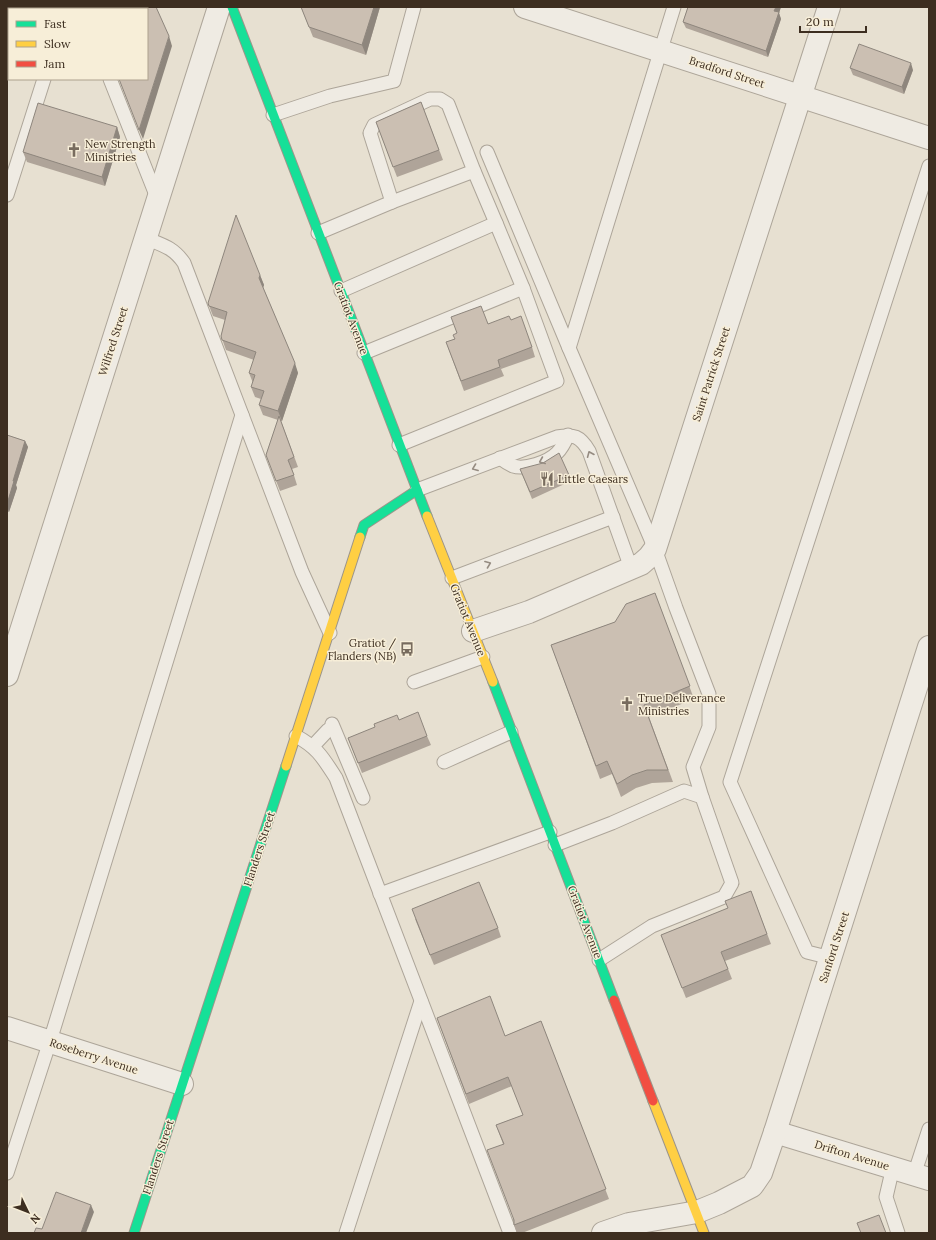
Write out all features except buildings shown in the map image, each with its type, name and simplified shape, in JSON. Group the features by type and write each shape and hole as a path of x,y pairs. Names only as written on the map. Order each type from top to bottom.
{"main road":[{"name":"Gratiot Avenue","path":"232,7 704,1233"},
{"name":"Flanders Street","path":"134,1233 364,525 417,490"}],"street":[{"name":"Wilfred Street","path":"7,675 219,7"},
{"name":"Bradford Street","path":"527,7 929,138"},
{"name":"Saint Patrick Street","path":"473,631 529,612 641,564 649,558 655,550 829,7"},
{"name":"Sanford Street","path":"603,1233 629,1224 696,1212 719,1203 752,1186 761,1173 776,1132 929,647"},
{"name":"Roseberry Avenue","path":"7,1028 182,1084"},
{"name":"Drifton Avenue","path":"776,1132 922,1177"}],"lane":[{"path":"273,115 330,96 394,81 414,7"},
{"path":"569,348 674,7"},
{"path":"7,195 44,80"},
{"path":"110,80 158,200"},
{"path":"392,202 370,133 374,125 430,99 440,98 448,104 474,171 523,288 557,381 400,445"},
{"path":"487,152 655,550 709,694 709,727 693,767 732,883 724,897 652,926 599,960"},
{"path":"830,958 807,952 730,782 929,166"},
{"path":"318,233 392,202 474,171"},
{"path":"341,291 496,224"},
{"path":"145,238 170,248 178,254 184,263 302,572 330,633"},
{"path":"364,353 523,288"},
{"path":"7,1173 50,1041 242,415"},
{"path":"500,458 513,466 529,466 556,454 563,447 568,435"},
{"path":"417,490 557,437 568,435 577,437 584,442 589,451 631,568"},
{"path":"452,578 613,517"},
{"path":"414,682 483,657"},
{"path":"313,746 330,727 355,802 380,894 510,1233"},
{"path":"444,762 512,732"},
{"path":"296,736 313,746 321,754 336,778 355,802"},
{"path":"555,845 612,823 684,791 702,797"},
{"path":"380,894 550,832"},
{"path":"346,1233 421,1000"},
{"path":"922,1177 929,1129"},
{"path":"893,1167 886,1197 898,1233"}],"traffic: fast":[{"path":"232,7 427,516"},
{"path":"360,537 364,525 417,490"},
{"path":"493,682 614,1000"},
{"path":"134,1233 286,766"}],"traffic: slow":[{"path":"427,516 493,682"},
{"path":"286,766 360,537"},
{"path":"653,1101 704,1233"}],"traffic: jam":[{"path":"614,1000 653,1101"}],"place":[{"name":"New Strength Ministries","path":"74,150"},
{"name":"Little Caesars","path":"547,479"},
{"name":"Gratiot / Flanders (NB)","path":"407,649"},
{"name":"True Deliverance Ministries","path":"627,704"}]}
